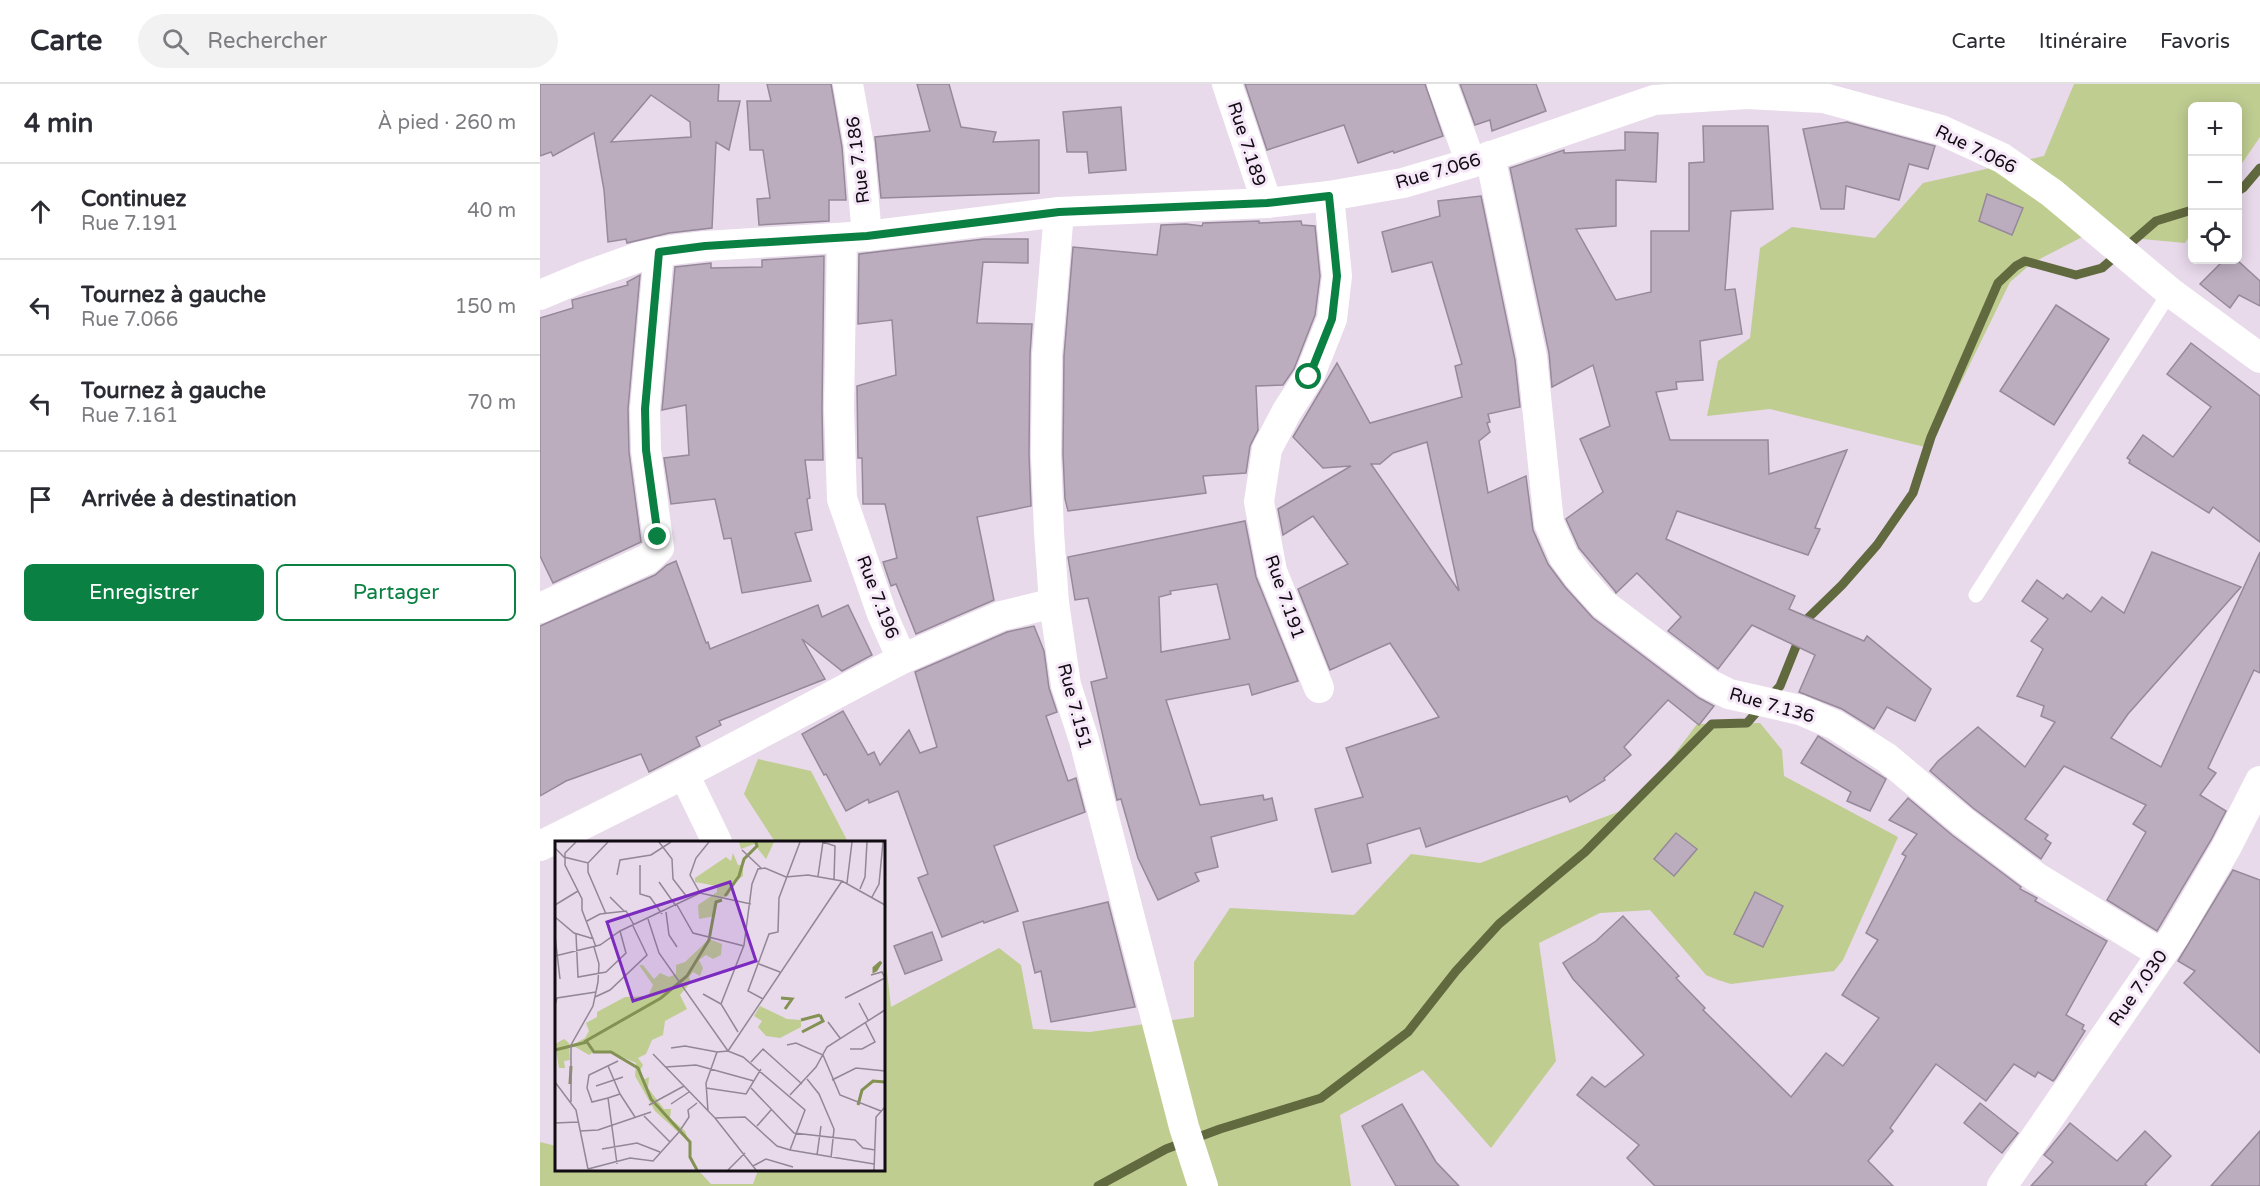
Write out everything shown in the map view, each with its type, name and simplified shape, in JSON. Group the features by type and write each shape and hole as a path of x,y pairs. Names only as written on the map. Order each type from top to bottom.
{"street":[{"name":"Rue 7.186","path":"848,84 859,146 854,237"},
{"name":"Rue 7.189","path":"1227,84 1267,203"},
{"name":"Rue 7.136","path":"1442,84 1480,159 1532,357 1549,523 1570,566 1604,604 1709,684 1729,694 1800,710 1835,725 1887,758 1962,821 2036,878 2162,954"},
{"name":"Rue 7.066","path":"540,295 583,277 659,252 705,246 854,237 1059,212 1267,203 1329,196 1403,183 1480,159 1651,92 1747,94 1823,91 1941,130 2002,158 2052,193 2170,292 2260,358"},
{"name":"Rue 7.191","path":"1319,688 1272,571 1260,502 1267,449 1287,411 1309,377 1332,319 1337,276 1329,196"},
{"name":"Rue 7.151","path":"1059,212 1047,377 1049,532 1054,603 1066,685 1084,740 1184,1127 1203,1184"},
{"name":"Rue 7.196","path":"540,846 684,774 902,659 882,614 842,499 839,409 854,237"},
{"path":"540,608 648,559 659,548 646,450 645,409 659,252"},
{"path":"902,659 1002,616 1054,603"},
{"path":"684,774 716,841"},
{"name":"Rue 7.030","path":"2002,1186 2162,954 2226,848 2260,781"}],"lane":[{"path":"1976,594 2170,292"}],"green space":[{"path":"2074,84 2260,84 2260,137 2242,163 2242,102 2188,102 2188,238 2185,243 2088,234 2032,263 2010,282 1929,448 1770,409 1707,416 1718,361 1750,338 1760,248 1792,227 1875,238 1923,183 2044,156"},
{"path":"1760,723 1782,750 1784,776 1898,837 1843,960 1834,971 1731,984 1706,975 1650,910 1600,913 1539,943 1556,1061 1491,1148 1423,1070 1340,1115 1351,1186 540,1186 540,1142 555,1146 555,1171 699,1171 711,1184 753,1184 758,1171 885,1171 885,954 891,1007 999,948 1021,965 1033,1029 1090,1032 1194,1017 1194,962 1230,908 1354,915 1411,854 1480,863 1618,812 1642,798 1697,724"},
{"path":"758,759 811,771 847,841 774,841 744,794"}],"building":[{"path":"540,84 719,84 718,101 740,101 729,150 716,142 712,228 669,233 627,243 626,239 608,242 604,190 594,133 553,156 551,152 540,156","holes":["651,95 690,122 691,137 611,142"]},
{"path":"767,84 831,84 842,147 846,200 829,200 829,221 759,225 757,199 770,198 763,150 750,150 747,101 771,101"},
{"path":"917,84 949,84 961,127 996,132 993,142 1039,140 1039,193 881,198 875,137 930,131"},
{"path":"1245,84 1425,84 1443,136 1358,163 1344,125 1267,150"},
{"path":"1460,84 1536,84 1546,111 1492,131 1490,120 1475,125"},
{"path":"1121,107 1126,170 1089,173 1087,152 1067,152 1063,112"},
{"path":"1847,122 1935,146 1928,169 1909,164 1899,200 1846,186 1844,209 1821,209 1803,129"},
{"path":"1703,126 1768,126 1773,209 1731,211 1725,290 1735,289 1742,334 1700,341 1703,380 1676,382 1677,389 1656,392 1670,440 1768,440 1769,474 1847,450 1815,528 1820,529 1808,555 1677,511 1666,539 1795,596 1789,609 1864,641 1867,636 1931,689 1915,721 1887,707 1874,729 1842,709 1799,692 1815,655 1752,625 1718,669 1668,631 1681,617 1637,573 1616,593 1579,548 1566,519 1603,492 1580,439 1610,426 1593,365 1552,387 1549,353 1510,168 1564,150 1564,153 1625,150 1625,132 1658,133 1656,182 1616,180 1616,226 1576,229 1616,300 1651,292 1651,231 1689,231 1689,163 1704,162"},
{"path":"1987,194 2023,208 2012,235 1979,221"},
{"path":"1481,196 1515,360 1520,407 1488,414 1490,422 1487,423 1490,432 1479,441 1488,493 1526,476 1533,530 1548,564 1565,587 1593,618 1699,698 1714,706 1699,725 1668,700 1624,747 1631,755 1604,778 1605,780 1570,802 1567,796 1426,847 1420,828 1367,844 1371,863 1332,872 1315,809 1363,797 1346,748 1439,717 1390,643 1330,670 1298,589 1348,564 1313,516 1283,535 1278,509 1351,466 1323,468 1293,437 1337,363 1370,423 1462,397 1455,366 1462,364 1432,262 1392,272 1382,232 1440,216 1438,201","holes":["1427,442 1459,591 1371,464 1380,464 1393,453"]},
{"path":"1259,221 1259,223 1301,221 1302,225 1315,226 1320,276 1315,315 1294,369 1283,385 1256,386 1258,430 1250,446 1246,473 1203,476 1206,493 1068,511 1065,499 1063,454 1064,356 1073,247 1157,255 1161,225 1202,226 1203,223"},
{"path":"984,239 1028,239 1028,263 983,262 977,323 1032,324 1029,454 1031,506 977,517 994,600 916,634 896,584 891,586 883,562 897,558 885,504 863,504 862,458 858,458 857,386 896,375 892,320 858,324 859,254"},
{"path":"824,256 823,460 805,460 810,498 807,499 812,530 795,533 811,581 742,593 731,538 724,539 715,499 671,504 664,458 689,455 686,405 662,410 675,267 711,263 711,268 762,267 762,260"},
{"path":"2220,264 2241,264 2260,281 2260,306 2239,295 2230,308 2200,284"},
{"path":"640,275 628,409 629,452 641,542 553,583 540,556 540,318 573,308 572,300 628,285 627,282"},
{"path":"2056,305 2109,339 2054,425 2000,391"},
{"path":"2191,343 2260,396 2260,542 2213,507 2209,513 2129,463 2130,460 2127,458 2143,435 2173,457 2211,407 2167,374"},
{"path":"1245,521 1256,577 1298,681 1252,695 1249,684 1166,700 1200,805 1263,795 1264,800 1272,798 1277,820 1211,837 1218,867 1195,873 1199,881 1158,900 1138,858 1121,799 1117,800 1091,682 1107,678 1088,598 1075,600 1068,557","holes":["1217,584 1230,639 1161,652 1159,597 1171,594 1170,591"]},
{"path":"2152,552 2241,587 2128,714 2111,738 2161,767 2260,552 2260,673 2254,670 2208,768 2216,773 2200,795 2226,811 2157,931 2107,900 2146,832 2133,824 2146,805 2064,766 2025,819 2048,835 2045,839 2051,843 2041,859 1973,808 1930,771 1938,761 1978,727 2025,767 2055,722 2041,716 2044,706 2017,696 2043,649 2031,641 2048,619 2022,601 2037,580 2063,599 2067,594 2091,612 2102,597 2124,613"},
{"path":"676,561 710,649 818,605 822,617 848,605 872,655 842,671 802,639 825,679 719,721 721,725 696,737 700,746 649,772 641,754 566,781 540,796 540,626 655,575"},
{"path":"1034,626 1044,651 1049,688 1057,712 1046,716 1068,781 1076,778 1085,812 994,846 1018,911 984,923 983,921 942,937 918,878 928,874 898,791 869,803 868,799 846,811 802,734 843,711 868,755 874,752 880,765 909,730 920,753 937,747 915,672 1007,632"},
{"path":"1818,736 1886,779 1870,811 1847,801 1851,792 1801,763"},
{"path":"1908,798 1952,835 2021,887 2020,889 2037,898 2035,901 2107,941 2066,1015 2084,1025 2082,1029 2085,1031 2055,1079 2053,1081 2038,1072 2035,1077 2014,1064 1986,1101 1936,1064 1890,1128 1893,1131 1868,1161 1893,1186 1655,1186 1627,1158 1639,1145 1577,1095 1592,1077 1605,1087 1644,1055 1573,979 1563,963 1596,941 1623,916 1679,976 1676,978 1705,1008 1703,1010 1791,1097 1826,1053 1843,1066 1879,1018 1842,995 1878,940 1866,933 1906,856 1902,854 1917,834 1889,820"},
{"path":"1676,833 1697,849 1674,876 1654,859"},
{"path":"2233,870 2260,880 2260,1053 2184,983 2195,971 2178,961"},
{"path":"1755,892 1783,906 1763,947 1734,934"},
{"path":"1108,902 1135,1007 1051,1022 1041,971 1035,973 1023,922"},
{"path":"932,932 942,960 905,974 894,946"},
{"path":"1980,1103 2018,1133 2002,1153 1964,1123"},
{"path":"1402,1104 1436,1162 1459,1186 1396,1186 1362,1126"},
{"path":"2070,1123 2117,1161 2145,1131 2171,1156 2145,1184 2147,1186 2031,1186 2053,1162 2044,1155"},
{"path":"2260,1131 2260,1186 2211,1186"}],"waterway":[{"path":"2242,189 2260,168"},
{"path":"1770,697 1780,686 1807,619 1842,585 1877,545 1913,493 1931,437 1998,283 2016,266 2025,261 2076,275 2102,268 2156,221 2188,211"},
{"path":"1098,1186 1166,1149 1220,1129 1321,1098 1408,1032 1456,971 1499,924 1585,852 1712,724 1747,723 1761,707"}],"route":[{"path":"658,537 646,450 645,409 659,252 705,246 867,236 1059,212 1267,203 1329,196 1337,276 1332,319 1309,377"}]}
